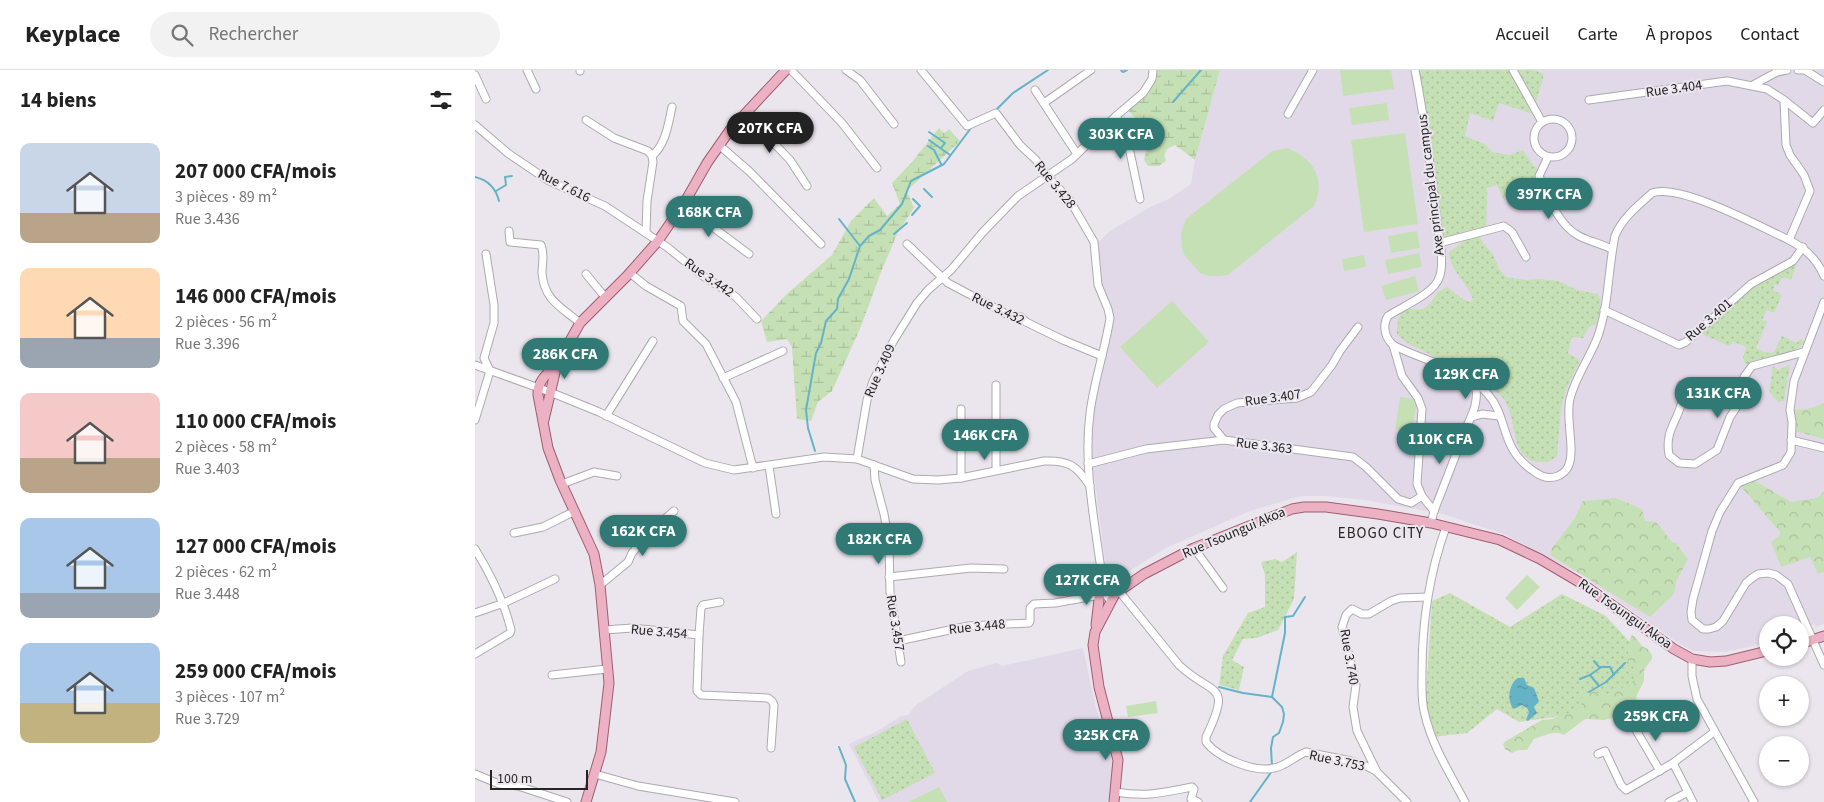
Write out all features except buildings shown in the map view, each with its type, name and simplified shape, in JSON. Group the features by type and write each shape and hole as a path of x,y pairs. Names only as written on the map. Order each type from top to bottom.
{"main road":[{"path":"544,421 557,364 579,323 630,273 657,241 683,205 730,130 786,70"},
{"path":"557,364 543,379 538,388 538,395 548,448 594,554 600,585 609,682 604,730 595,774 586,802"},
{"name":"Rue Tsoungui Akoa","path":"1117,594 1144,574 1194,548 1282,512 1303,507 1326,508 1431,523 1500,540 1541,559 1584,584 1674,649 1692,659"},
{"path":"1095,632 1117,594 1103,580"},
{"path":"1103,580 1093,645 1099,687 1118,760 1114,802"},
{"path":"1809,641 1824,636"},
{"path":"1692,659 1710,662 1726,661 1759,653"}],"street":[{"path":"527,70 536,89"},
{"path":"791,70 843,123 877,168"},
{"path":"846,70 859,80 894,124"},
{"name":"Rue 3.428","path":"921,70 967,126 996,112 1020,145 1036,160 1047,176 1069,200 1094,242 1098,285 1109,309 1110,318 1090,412 1088,444 1090,486 1103,580"},
{"path":"1044,103 1091,70"},
{"path":"1288,114 1313,70"},
{"name":"Axe principal du campus","path":"1393,345 1387,337 1386,319 1424,295 1439,279 1441,264 1428,147 1415,70"},
{"path":"1514,70 1542,122"},
{"path":"1753,85 1777,72 1787,70"},
{"path":"1798,70 1805,70 1824,82"},
{"name":"Rue 3.409","path":"857,459 867,400 873,381 906,318 922,296 942,279 983,232 1018,196 1077,154 1143,93 1150,84 1153,72"},
{"path":"475,75 486,99"},
{"name":"Rue 3.404","path":"1589,100 1727,81 1767,89 1813,123 1824,110"},
{"path":"1035,90 1077,154"},
{"path":"1784,100 1786,144 1810,192 1789,240"},
{"path":"652,156 660,149 664,140 672,107"},
{"path":"745,113 790,160 807,186"},
{"path":"1116,116 1127,138 1140,199"},
{"path":"1552,119 1563,121 1573,135 1571,146 1559,157 1548,157 1539,151 1534,141 1535,131 1542,122 1552,119"},
{"path":"585,120 614,138 648,151 652,156 646,233"},
{"name":"Rue 7.616","path":"475,125 509,154 549,181 605,206 657,241"},
{"path":"719,145 744,166 821,244"},
{"path":"1548,157 1539,176 1567,228 1578,235 1612,249"},
{"path":"1393,345 1456,372 1475,383 1491,398 1510,447 1525,465 1542,476 1551,478 1561,476 1567,468 1569,460 1569,400 1597,337 1609,287 1612,249 1617,230 1627,216 1652,193 1657,191 1677,193 1701,200 1789,240 1803,247 1820,266 1824,276"},
{"path":"683,205 749,254"},
{"path":"1439,243 1504,226 1512,232 1526,257"},
{"path":"509,231 510,242 541,245 544,260 542,272 550,299 579,323"},
{"name":"Rue 3.442","path":"657,241 703,276 736,297 757,319"},
{"name":"Rue 3.432","path":"907,244 942,279 955,288 1014,318 1021,318 1063,340 1102,356"},
{"name":"Rue 3.401","path":"1604,310 1679,345 1686,342 1751,284 1793,261 1803,247"},
{"path":"475,420 490,371 484,358 494,323 494,305 486,254"},
{"path":"630,273 646,286 681,306 683,321 706,344 737,406 753,468"},
{"path":"586,274 605,298"},
{"path":"1824,302 1794,381 1790,410 1791,452 1783,465 1738,483 1720,512 1712,531 1693,598 1691,612 1692,620 1703,629 1716,627 1723,622 1746,583 1758,574 1768,573 1776,575 1788,584 1824,665"},
{"name":"Rue 3.407","path":"1223,440 1214,428 1214,424 1218,415 1224,409 1237,403 1297,398 1311,392 1358,327"},
{"path":"606,416 653,341"},
{"path":"1393,345 1402,376 1422,409 1416,479 1423,496 1434,511"},
{"path":"723,378 783,351"},
{"path":"1681,385 1682,405 1670,430 1667,443 1669,455 1679,463 1695,464 1717,450 1730,417 1736,408 1744,377 1752,366 1804,352"},
{"path":"475,365 550,392 606,416 705,463 734,470 824,457 857,459 913,479 938,480 961,478 1057,460 1077,468 1090,486"},
{"path":"1431,523 1434,511 1472,417 1478,396 1475,383"},
{"path":"996,385 996,470"},
{"path":"961,409 961,478"},
{"path":"1472,417 1482,414 1499,416"},
{"name":"Rue 3.363","path":"1089,464 1146,449 1223,440 1353,457 1366,467 1398,499 1411,503 1423,496"},
{"path":"1791,440 1824,448"},
{"name":"Rue 3.457","path":"873,465 889,542 890,592 901,662"},
{"path":"769,466 776,514"},
{"path":"562,484 594,472 617,476"},
{"path":"514,533 543,527 575,511"},
{"path":"600,585 629,562 632,553 649,534 674,512"},
{"path":"1446,527 1433,567 1427,597 1422,660 1422,701 1425,717 1439,751 1465,802"},
{"path":"1194,548 1223,588"},
{"path":"475,549 492,576 504,603 511,631 475,654"},
{"path":"889,577 971,568 1004,569"},
{"path":"475,613 504,603 555,579"},
{"path":"1103,580 1104,592 1117,594"},
{"name":"Rue 3.753","path":"1117,594 1179,666 1213,689 1218,695 1219,707 1206,737 1206,742 1209,746 1240,764 1257,768 1272,769 1306,752 1360,763 1369,766 1377,772"},
{"name":"Rue 3.448","path":"898,641 968,626 1029,622 1030,608 1034,604 1055,603 1100,595"},
{"name":"Rue 3.740","path":"1407,802 1377,772 1360,740 1353,707 1356,685 1342,627 1345,618 1352,609 1362,614 1369,614 1391,601 1401,598 1427,597"},
{"path":"699,635 701,608 703,605 720,602"},
{"name":"Rue 3.454","path":"605,630 631,628 699,635 697,691 699,694 768,698 772,701 774,705 771,748"},
{"path":"1692,659 1692,676 1697,699 1754,802"},
{"path":"552,674 607,669"},
{"path":"1633,725 1660,771"},
{"path":"1598,754 1605,751 1621,785 1626,790 1673,763 1714,732"},
{"path":"1673,763 1693,802"},
{"path":"475,774 499,784 518,786 567,802"},
{"path":"595,774 638,786 735,802"},
{"path":"1115,792 1137,795 1157,794 1191,787 1194,789 1191,799 1197,802"},
{"path":"1669,802 1688,792"}],"shaded area":[{"path":"1220,70 1824,70 1824,624 1816,627 1814,624 1809,626 1809,616 1759,616 1759,645 1725,652 1693,651 1678,643 1581,575 1506,535 1443,514 1365,500 1326,496 1301,496 1250,511 1166,548 1118,578 1110,576 1106,570 1091,449 1094,402 1113,315 1101,282 1096,260 1098,242 1110,231 1152,206 1169,199 1191,184 1195,160"},
{"path":"1083,648 1095,704 1113,763 1110,800 1107,800 1107,802 879,802 849,744 877,731 901,716 908,715 916,705 968,671 997,663 1002,666"}],"green space":[{"path":"1158,70 1220,70 1195,160 1175,145 1167,149 1164,155 1166,161 1159,166 1148,166 1144,160 1146,151 1139,123 1128,110"},
{"path":"1340,70 1391,70 1394,89 1343,96"},
{"path":"1415,70 1534,70 1544,74 1533,114 1499,103 1493,121 1470,113 1465,136 1485,144 1492,152 1509,155 1523,150 1537,168 1532,186 1503,198 1497,185 1487,188 1487,232 1439,243"},
{"path":"1387,103 1389,120 1352,125 1349,108"},
{"path":"939,128 944,133 949,129 960,141 907,191 914,208 898,232 862,324 832,391 818,402 811,421 797,419 792,347 787,339 767,342 761,321 788,293 832,255 851,221 874,198 887,216 900,204 892,183 912,162"},
{"path":"1405,133 1418,224 1364,232 1351,140"},
{"path":"1287,148 1304,158 1315,171 1319,187 1314,206 1228,275 1209,276 1200,273 1185,256 1182,249 1181,233 1186,219 1272,151"},
{"path":"1417,231 1420,248 1391,253 1388,236"},
{"path":"1479,236 1493,254 1499,269 1506,277 1558,281 1577,290 1598,294 1600,309 1596,324 1589,327 1583,338 1572,337 1568,353 1578,359 1579,363 1566,389 1561,409 1557,456 1549,461 1540,462 1530,459 1523,453 1515,436 1507,405 1497,392 1479,380 1403,340 1397,334 1399,317 1403,311 1407,309 1423,309 1439,292 1447,287 1467,301 1470,302 1473,299 1455,271 1449,252 1467,239"},
{"path":"1419,253 1422,267 1388,274 1385,260"},
{"path":"1364,255 1366,267 1344,271 1342,259"},
{"path":"1793,261 1798,261 1791,280 1782,277 1778,286 1775,284 1773,290 1782,295 1774,313 1767,310 1762,320 1767,322 1756,348 1767,353 1774,352 1782,336 1797,343 1800,339 1806,342 1794,351 1745,365 1743,357 1746,347 1734,342 1729,346 1697,332 1751,284"},
{"path":"1415,276 1419,291 1386,300 1381,286"},
{"path":"1172,301 1209,342 1157,388 1120,347"},
{"path":"1790,365 1784,401 1778,402 1769,392 1773,366 1778,370"},
{"path":"1400,397 1417,399 1412,432 1395,429"},
{"path":"1824,403 1824,439 1791,430 1790,410 1808,409"},
{"path":"1750,478 1791,502 1817,498 1824,491 1824,572 1818,574 1810,557 1781,567 1771,542 1779,536 1780,532 1738,483"},
{"path":"1616,498 1642,509 1645,521 1656,522 1688,559 1676,582 1674,594 1650,617 1550,555 1552,548 1573,521 1583,501"},
{"path":"1297,552 1294,599 1278,630 1257,638 1243,639 1232,660 1244,667 1239,690 1219,685 1223,656 1248,613 1265,607 1265,575 1261,562 1275,559 1282,562"},
{"path":"1527,575 1540,587 1517,610 1505,598"},
{"path":"1450,593 1510,627 1562,594 1606,616 1641,654 1633,686 1582,713 1519,722 1497,709 1467,733 1433,737 1425,709 1432,601"},
{"path":"1632,635 1652,655 1652,659 1644,670 1644,681 1636,697 1639,708 1635,712 1604,720 1585,719 1564,735 1553,733 1534,739 1527,750 1518,750 1512,753 1505,749 1503,744 1506,741 1542,720 1577,712 1581,705 1582,695 1593,690 1603,696 1620,688 1630,686 1635,675 1632,665 1627,659"},
{"path":"1156,701 1158,713 1128,717 1126,706"},
{"path":"907,719 935,773 882,800 854,747"},
{"path":"939,787 947,802 908,802"}],"water":[{"path":"1518,678 1524,678 1527,685 1534,688 1539,701 1534,707 1537,713 1528,721 1526,720 1529,712 1527,708 1522,705 1514,709 1510,702 1509,697 1512,684"}],"waterway":[{"path":"995,111 1013,93 1048,70"},
{"path":"1121,70 1123,72 1127,70"},
{"path":"1173,102 1201,70"},
{"path":"815,451 808,428 806,410 816,353 821,343 826,321 837,309 838,299 849,279 860,246 869,236 880,230 902,204 911,181 944,164 971,128"},
{"path":"929,132 945,143 941,148"},
{"path":"929,140 950,155"},
{"path":"928,146 934,150 941,164"},
{"path":"496,191 506,185 505,177 512,176"},
{"path":"475,177 484,180 491,186 499,201"},
{"path":"924,189 932,197"},
{"path":"912,215 920,206 913,199"},
{"path":"839,219 860,246"},
{"path":"894,234 907,223"},
{"path":"1272,697 1285,633 1285,617 1293,616 1305,597"},
{"path":"1594,661 1599,667 1610,667 1614,675"},
{"path":"1589,692 1606,682 1625,663"},
{"path":"1580,679 1600,668"},
{"path":"1590,675 1599,686"},
{"path":"1219,687 1272,697 1282,707 1284,714 1283,722 1279,733 1273,737 1271,748 1272,766"},
{"path":"839,747 846,765 845,779 855,802"},
{"path":"1250,802 1272,771"}],"district":[{"name":"EBOGO CITY","path":"1381,533"}]}
